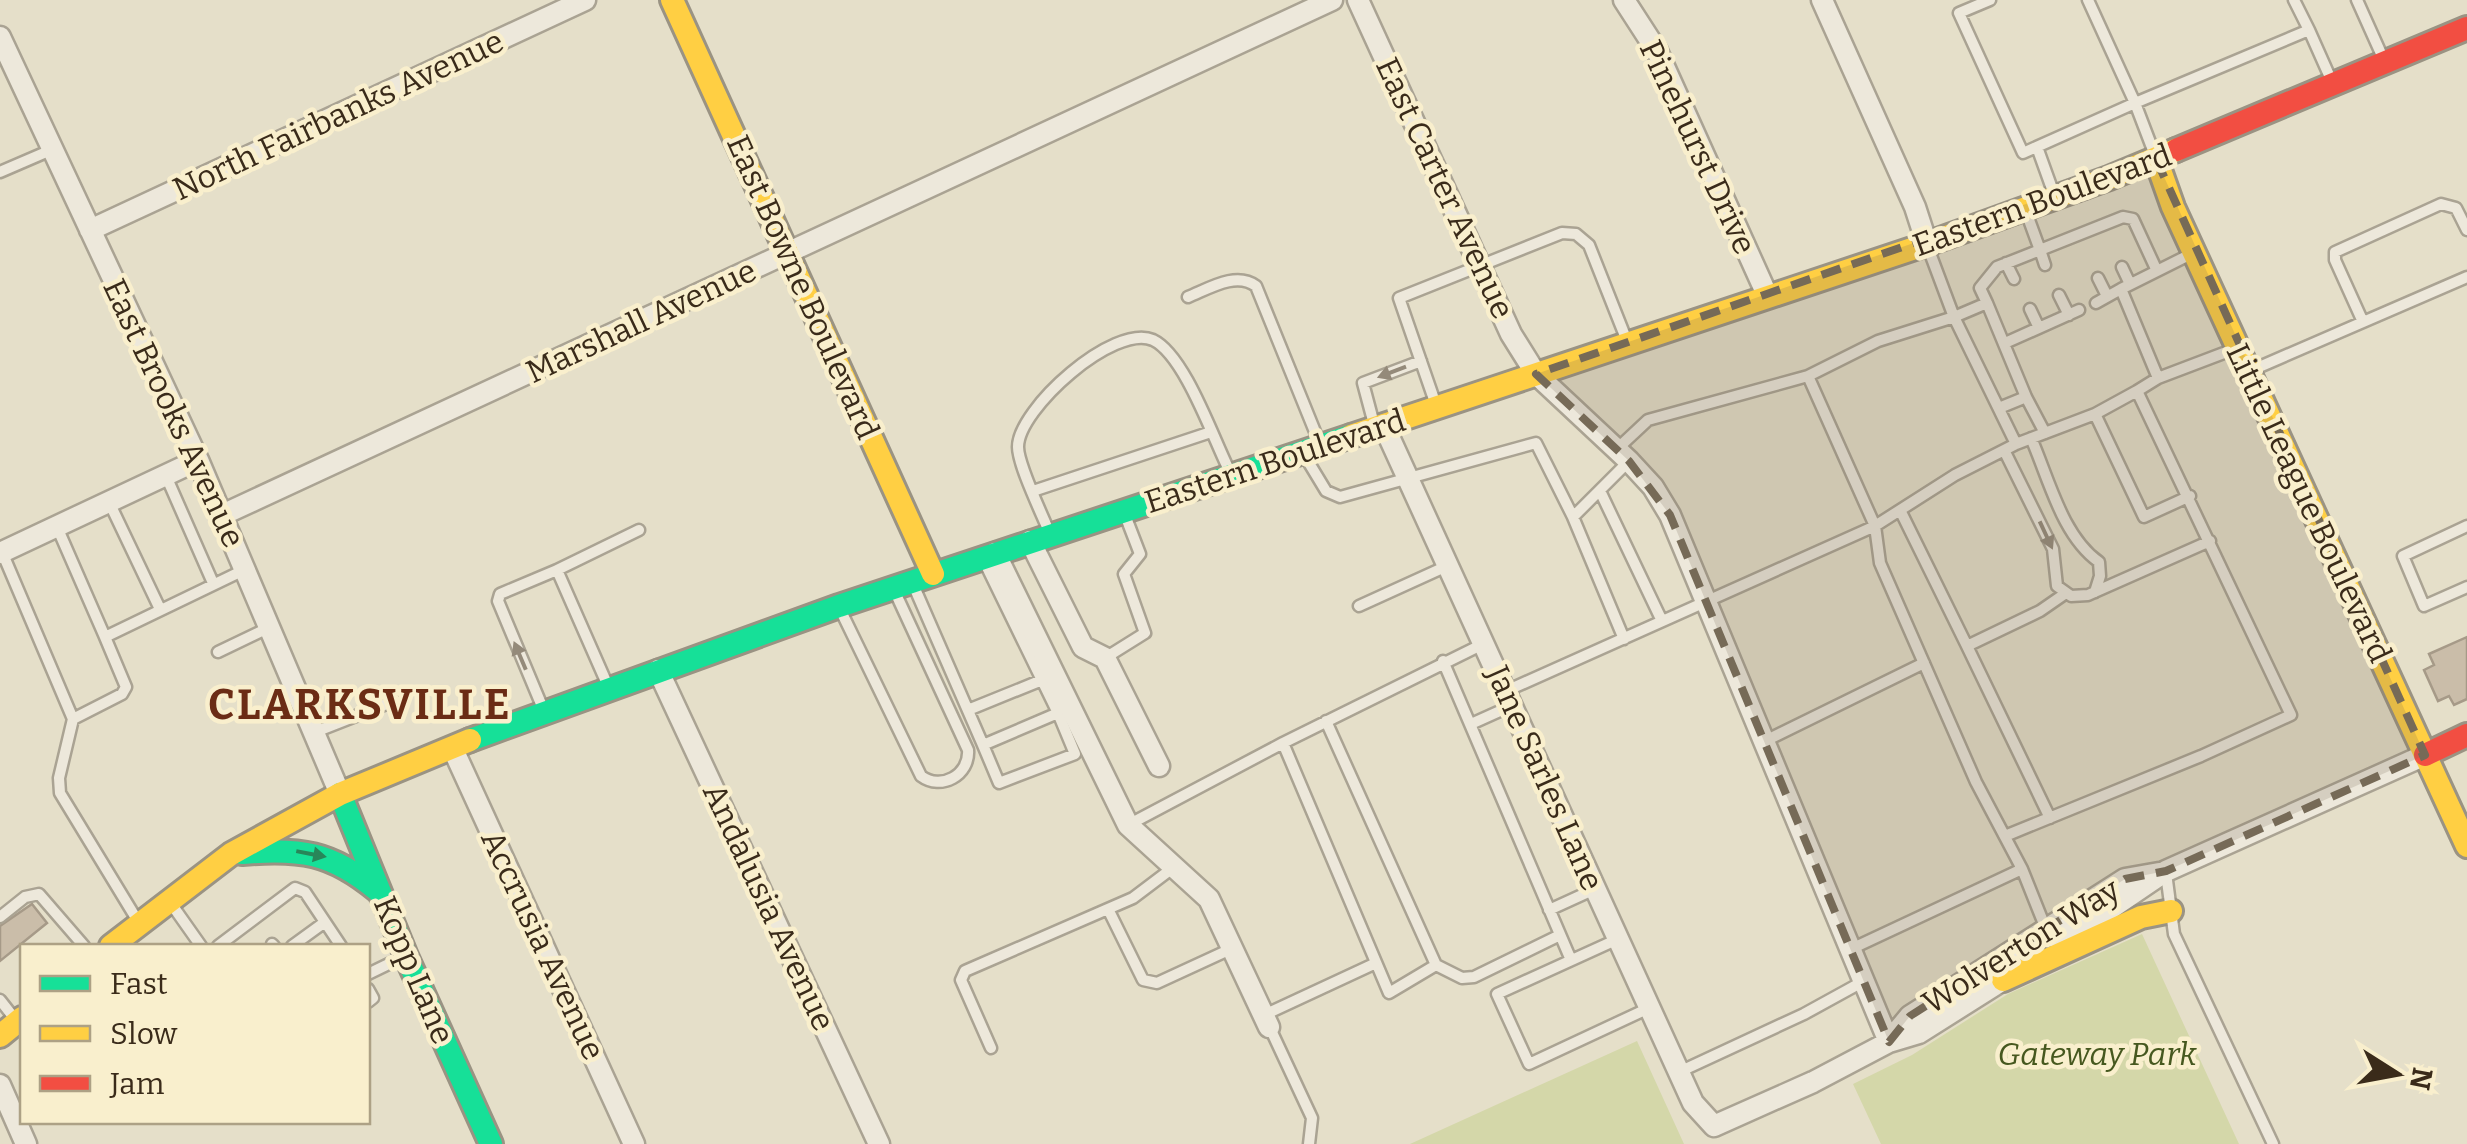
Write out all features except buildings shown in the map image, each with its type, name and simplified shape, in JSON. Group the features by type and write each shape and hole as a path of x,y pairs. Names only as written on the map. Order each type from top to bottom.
{"main road":[{"name":"East Bowne Boulevard","path":"672,0 788,252 913,581"},
{"name":"Eastern Boulevard","path":"114,944 231,854 340,794 452,747 609,687 988,555 1927,244 2156,159 2467,28"},
{"name":"Little League Boulevard","path":"2156,159 2194,252 2467,846"},
{"path":"2425,754 2467,735"},
{"name":"Kopp Lane","path":"340,794 406,956 491,1144"},
{"path":"231,854 316,852 353,868 380,892"},
{"path":"2003,980 2142,917 2171,910"}],"street":[{"name":"North Fairbanks Avenue","path":"90,230 585,0"},
{"name":"Marshall Avenue","path":"222,515 1332,0"},
{"name":"East Carter Avenue","path":"1358,0 1512,334 1536,374 1623,456 1653,488 1670,516 1889,1042"},
{"name":"Pinehurst Drive","path":"1624,0 1657,51 1768,297"},
{"path":"1822,0 1915,208 1927,244"},
{"name":"East Brooks Avenue","path":"0,37 198,460 340,794"},
{"name":"Jane Sarles Lane","path":"1379,428 1408,480 1484,643 1693,1104 1714,1126"},
{"path":"1,553 198,460"},
{"path":"1040,538 1083,647 1105,658 1159,766"},
{"path":"988,555 1128,826 1209,899 1266,1021"},
{"name":"Andalusia Avenue","path":"658,670 879,1144"},
{"name":"Accrusia Avenue","path":"452,747 634,1144"},
{"name":"Wolverton Way","path":"1714,1126 1813,1082 1889,1042 1919,1033 2003,980 2126,879 2166,872 2425,754"},
{"name":"Wolverton Way","path":"1889,1042 1910,1016 2051,938"},
{"path":"0,1085 26,1144"}],"lane":[{"path":"1990,0 1959,13 2023,153 2309,30"},
{"path":"2088,0 2156,159"},
{"path":"2294,0 2334,87"},
{"path":"2357,0 2386,64"},
{"path":"2037,148 2055,198"},
{"path":"0,172 51,150"},
{"path":"2363,322 2335,260 2336,252 2441,204 2456,208 2467,230"},
{"path":"2025,208 2045,264"},
{"path":"2045,434 1980,288 1997,267 2076,236 2104,231 2123,217 2133,219 2157,270"},
{"path":"1437,408 1399,298 1562,234 1576,234 1590,245 1627,342"},
{"path":"2076,236 2083,248"},
{"path":"1927,244 1954,317 2016,444"},
{"path":"2096,303 2194,252"},
{"path":"2006,263 2014,278"},
{"path":"2122,267 2125,287 2158,378"},
{"path":"2249,372 2467,277"},
{"path":"2098,278 2107,296"},
{"path":"1188,297 1237,279 1256,286 1332,496 1408,480 1536,443 1573,517 1624,639"},
{"path":"2005,343 2074,312 2059,295"},
{"path":"1573,517 1600,492 1648,420 1808,376 1878,341 1987,303"},
{"path":"2030,309 2038,328"},
{"path":"1040,538 1033,492 1018,451 1020,433 1032,411 1087,360 1108,347 1138,338 1154,340 1182,373 1231,474"},
{"path":"1471,724 1509,698 1624,639 1874,526 1954,475 2016,444 2095,414 2158,378 2238,348"},
{"path":"1379,428 1363,383 1421,361"},
{"path":"1808,376 1874,526 1880,563 1976,782 2022,869 2051,938"},
{"path":"2005,836 2202,756 2291,715 2137,390"},
{"path":"1999,408 2026,398"},
{"path":"2095,414 2144,517 2190,496"},
{"path":"1033,492 1210,432"},
{"path":"2031,438 2072,534 2084,552 2099,562 2095,592"},
{"path":"2004,450 2053,549 2057,586 2070,596 2095,592 2210,541"},
{"path":"166,475 212,583"},
{"path":"1600,492 1662,621"},
{"path":"109,502 160,609"},
{"path":"1105,658 1145,633 1124,574 1140,554 1122,510"},
{"path":"1900,510 2050,818"},
{"path":"2467,526 2403,556 2424,606 2467,587"},
{"path":"57,527 126,687 122,694 74,719"},
{"path":"544,712 498,601 500,594 639,530"},
{"path":"1,553 74,719 58,778 60,793 140,924"},
{"path":"913,581 999,784 1075,754 988,555"},
{"path":"1359,606 1448,566"},
{"path":"105,636 245,569"},
{"path":"557,570 609,687"},
{"path":"839,606 921,776 939,783 962,773 967,766 968,750 913,581"},
{"path":"1968,646 2040,611 2066,593"},
{"path":"218,652 271,626"},
{"path":"1128,826 1284,742 1484,643"},
{"path":"1443,661 1570,960"},
{"path":"1762,742 1924,663"},
{"path":"968,710 1042,680"},
{"path":"315,732 394,701"},
{"path":"983,745 1058,714"},
{"path":"1326,721 1436,965 1462,978 1474,977 1560,935"},
{"path":"1284,742 1389,993 1436,965"},
{"path":"991,1048 962,980 965,970 1133,898 1174,867"},
{"path":"1850,949 2022,869"},
{"path":"2166,872 2174,934 2273,1144"},
{"path":"223,944 277,908 296,888 305,892 340,944"},
{"path":"1549,910 1595,889"},
{"path":"0,917 25,897 39,894 82,944"},
{"path":"169,901 200,944"},
{"path":"1108,909 1149,983 1157,983 1232,948"},
{"path":"291,929 295,944 325,922"},
{"path":"1618,938 1497,994 1529,1064 1649,1008"},
{"path":"370,973 406,956"},
{"path":"1309,1144 1312,1118 1266,1021 1376,963"},
{"path":"1679,1072 1804,1014 1864,981"},
{"path":"0,1000 13,1025"}],"highlighted area":[{"path":"2156,159 2425,755 2166,871 2125,879 1910,1016 1889,1042 1670,515 1629,461 1536,374"}],"green space":[{"name":"Gateway Park","path":"2142,934 2239,1144 1881,1144 1853,1084 1912,1055 2008,994"},
{"path":"1637,1041 1684,1144 1410,1144"}],"traffic: fast":[{"path":"470,740 839,606 1351,436"},
{"path":"340,794 406,956 491,1144"},
{"path":"242,853 281,851 314,855 345,867 377,890"}],"traffic: slow":[{"path":"672,0 933,574"},
{"path":"1351,436 1927,244 2176,150"},
{"path":"2156,159 2173,207 2467,846"},
{"path":"114,944 231,854 340,794 470,740"},
{"path":"2003,980 2141,917 2171,911"},
{"path":"0,1036 20,1020"}],"traffic: jam":[{"path":"2176,150 2467,28"},
{"path":"2425,755 2467,735"}],"district":[{"name":"CLARKSVILLE","path":"360,704"}]}
